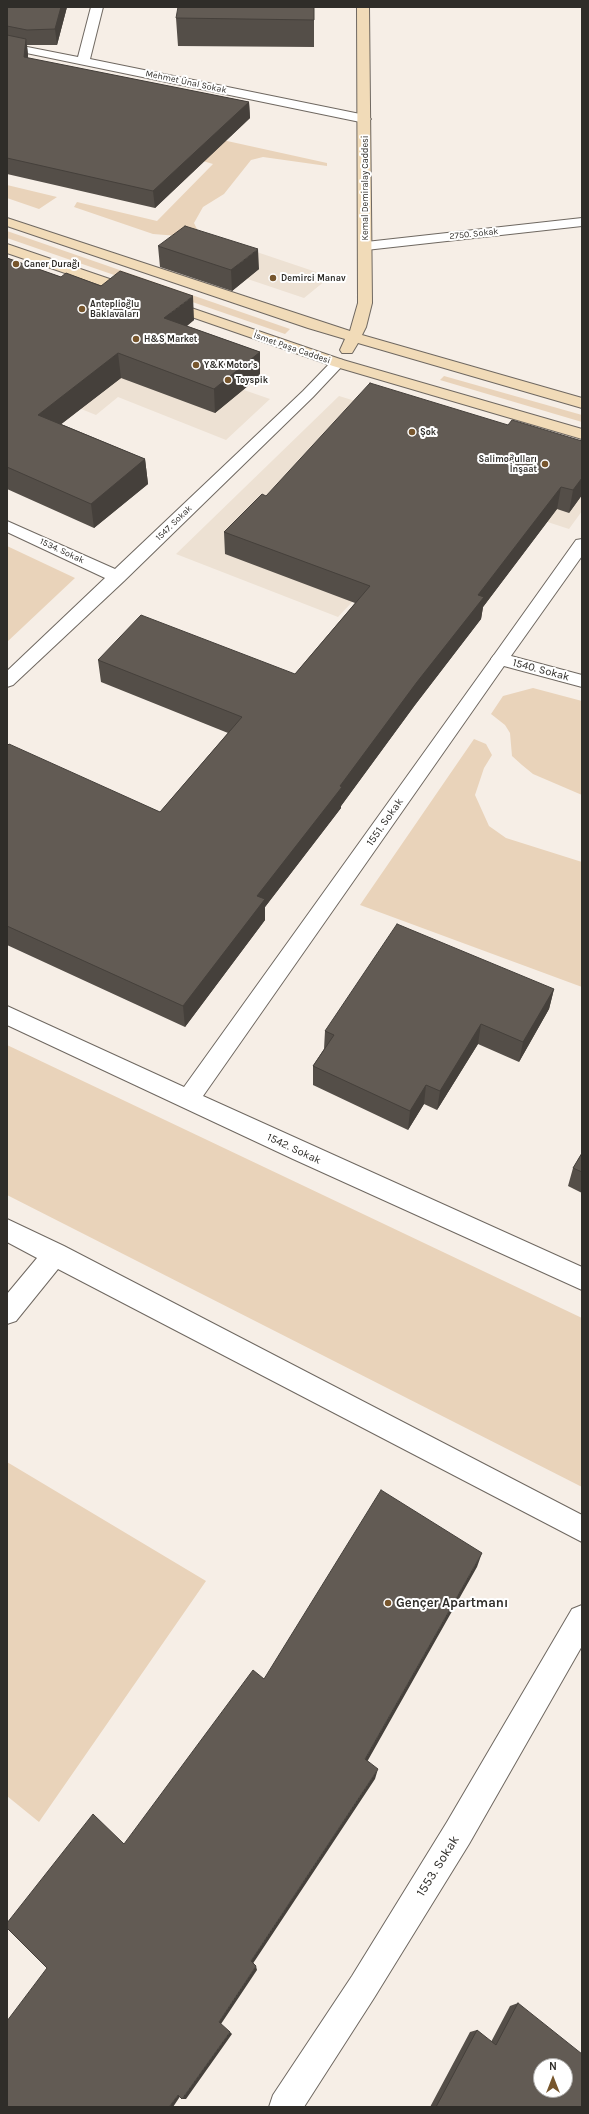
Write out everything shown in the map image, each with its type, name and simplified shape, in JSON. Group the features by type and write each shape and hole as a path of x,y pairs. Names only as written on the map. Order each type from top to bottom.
{"main road":[{"name":"Kemal Demiralay Caddesi","path":"338,363 354,337 363,317 365,303 366,246 363,7"},
{"path":"7,222 354,337 582,403"},
{"name":"İsmet Paşa Caddesi","path":"7,248 338,363 582,434"}],"street":[{"path":"83,62 97,7"},
{"name":"Mehmet Ünal Sokak","path":"7,46 364,119"},
{"name":"2750. Sokak","path":"366,246 582,222"},
{"name":"1547. Sokak","path":"7,681 118,577 308,394 338,363"},
{"name":"1534. Sokak","path":"7,526 118,577"},
{"name":"1551. Sokak","path":"188,1100 582,544"},
{"name":"1540. Sokak","path":"500,660 582,681"},
{"name":"1542. Sokak","path":"7,1015 188,1100 582,1279"},
{"path":"7,1230 582,1529"},
{"path":"7,1313 55,1254"},
{"name":"1553. Sokak","path":"285,2107 363,1987 458,1833 582,1619"}],"shaded area":[{"path":"218,139 327,163 327,166 263,157 251,160 224,194 203,207 194,223 199,233 178,236 153,234 74,207 77,202 157,221 213,164 196,159"},
{"path":"7,185 57,197 39,209 7,198"},
{"path":"7,231 290,329 285,334 7,238"},
{"path":"239,246 325,275 325,281 304,298 212,267"},
{"path":"7,282 249,377 244,390 270,399 226,440 118,397 96,415 7,379"},
{"path":"444,376 582,415 582,422 440,380"},
{"path":"339,396 488,442 582,465 582,511 569,529 456,492 338,617 176,554"},
{"path":"7,546 75,578 7,642"},
{"path":"533,688 582,701 582,795 533,774 522,765 512,756 510,733 505,725 491,714 503,696"},
{"path":"474,739 486,744 492,755 484,768 475,795 489,826 506,838 582,862 582,987 360,905"},
{"path":"7,1045 582,1318 582,1487 7,1195"},
{"path":"7,1462 206,1581 39,1822 7,1796"}],"building":[{"path":"7,7 61,7 55,29 27,30 7,26"},
{"path":"178,7 314,7 314,20 176,18"},
{"path":"7,35 26,39 24,57 249,102 153,191 7,158"},
{"path":"185,226 258,249 231,270 158,246"},
{"path":"7,258 61,277 66,273 101,286 120,271 193,296 164,318 260,352 214,389 118,353 38,415 145,459 91,504 7,467"},
{"path":"370,383 508,425 512,420 582,441 582,478 573,490 561,487 478,595 484,597 417,682 340,786 342,787 257,896 265,899 183,1006 7,926 7,746 9,744 160,812 242,717 98,660 141,615 295,674 370,586 224,532 262,494 266,496"},
{"path":"397,924 554,989 523,1042 481,1024 440,1091 426,1085 410,1111 313,1066 334,1035 325,1031"},
{"path":"582,1153 582,1172 573,1168"},
{"path":"381,1490 482,1553 365,1759 378,1769 251,1961 256,1966 219,2022 230,2032 182,2099 178,2095 169,2107 7,2107 7,2021 47,1968 7,1928 7,1923 93,1814 124,1844 253,1670 264,1679"},
{"path":"518,2003 582,2054 582,2107 436,2107 477,2030 496,2045"}],"place":[{"name":"Caner Durağı","path":"16,264"},
{"name":"Demirci Manav","path":"273,278"},
{"name":"Anteplioğlu Baklavaları","path":"82,309"},
{"name":"H&S Market","path":"136,339"},
{"name":"Y&K Motor's","path":"196,365"},
{"name":"Toyspik","path":"228,380"},
{"name":"Şok","path":"412,432"},
{"name":"Salimoğulları İnşaat","path":"545,464"},
{"name":"Gençer Apartmanı","path":"388,1603"}]}
